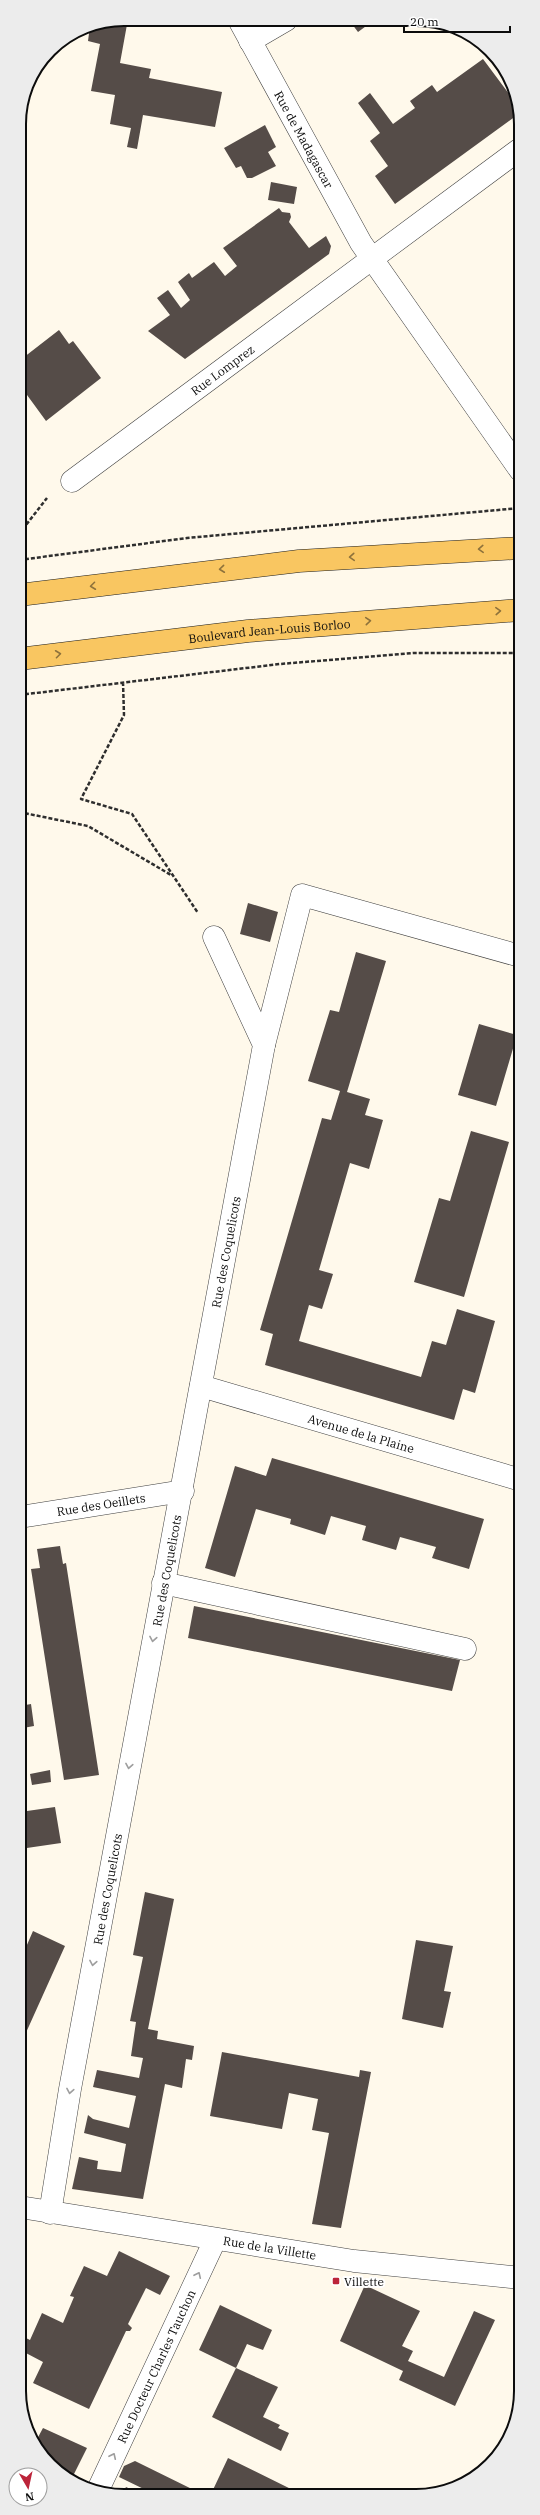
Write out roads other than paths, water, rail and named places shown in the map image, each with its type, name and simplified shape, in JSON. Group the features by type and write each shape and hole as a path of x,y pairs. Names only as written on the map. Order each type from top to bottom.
{"main road":[{"path":"26,595 292,562 514,548"},
{"name":"Boulevard Jean-Louis Borloo","path":"26,658 248,631 514,610"}],"street":[{"name":"Rue de Madagascar","path":"242,26 371,257"},
{"path":"250,41 276,26"},
{"name":"Rue Lomprez","path":"72,481 371,257 514,153"},
{"path":"371,257 514,461"},
{"name":"Rue des Coquelicots","path":"50,2213 72,2081 163,1583 182,1490 264,1045 302,895 514,954"},
{"path":"214,937 264,1045"},
{"name":"Avenue de la Plaine","path":"201,1386 514,1478"},
{"name":"Rue des Oeillets","path":"26,1516 182,1490"},
{"path":"163,1583 465,1649"},
{"name":"Rue de la Villette","path":"26,2208 215,2240 354,2261 514,2277"},
{"name":"Rue Docteur Charles Tauchon","path":"100,2486 215,2240"}],"place":[{"name":"Villette","path":"336,2281"}]}
